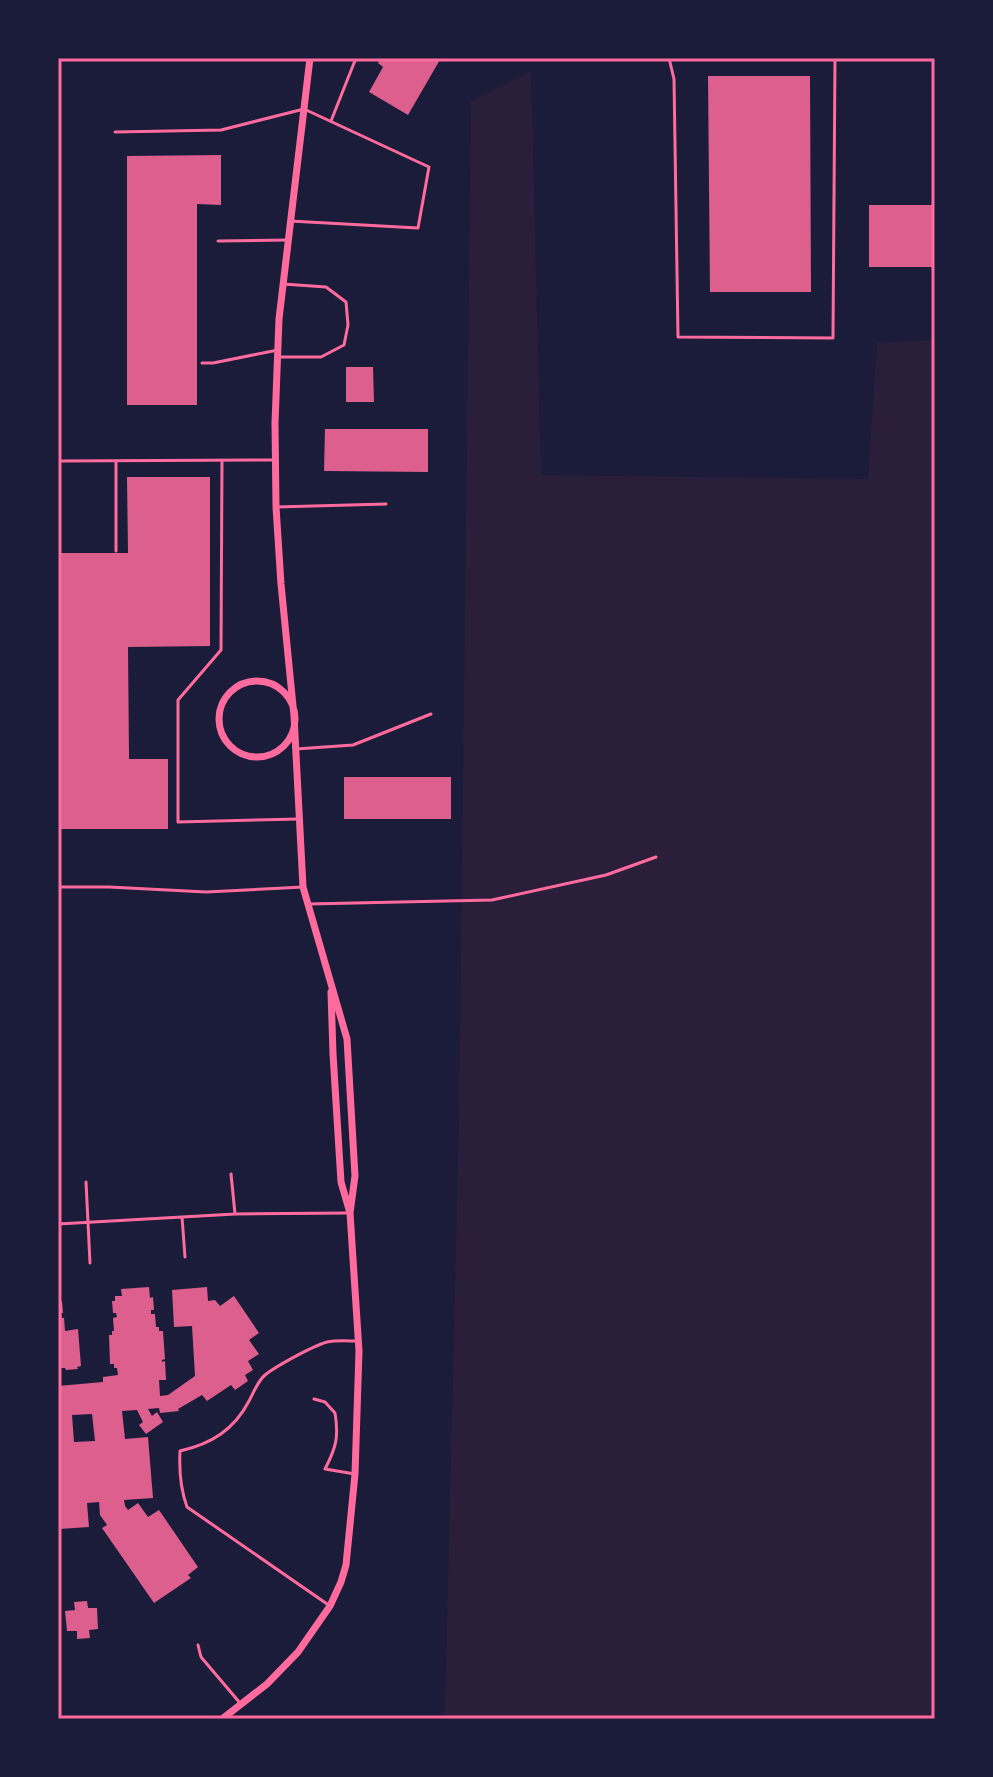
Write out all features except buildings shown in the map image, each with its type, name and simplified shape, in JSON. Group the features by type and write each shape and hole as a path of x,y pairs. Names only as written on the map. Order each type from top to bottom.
{"street":[{"path":"222,1719 267,1684 291,1660 330,1606 346,1565 355,1474 358,1341 350,1213 355,1176 347,1039 303,887 294,716 276,507 278,354 283,284 310,58"},
{"path":"252,682 264,682 285,694 294,716 288,741 268,756 243,755 232,748 219,726 219,714 230,692 252,682"},
{"path":"331,982 341,1182 350,1213"}],"lane":[{"path":"331,121 356,58"},
{"path":"669,58 674,79 678,337 833,338 835,58"},
{"path":"115,132 221,130 304,109 429,167 418,228 290,221"},
{"path":"218,241 288,240"},
{"path":"202,363 278,354 321,357 344,345 348,325 346,302 326,287 283,284"},
{"path":"222,460 221,650 178,700 178,822 299,819"},
{"path":"58,461 275,460"},
{"path":"116,461 116,551"},
{"path":"276,507 386,504"},
{"path":"296,749 353,745 431,714"},
{"path":"308,904 492,900 606,875 656,857"},
{"path":"58,887 206,892 303,887"},
{"path":"231,1174 235,1214"},
{"path":"86,1182 90,1263"},
{"path":"58,1224 235,1214 350,1213"},
{"path":"182,1217 185,1257"},
{"path":"330,1606 187,1507 179,1472 180,1451 198,1447 238,1421 265,1375 327,1342 358,1341"},
{"path":"314,1399 325,1402 335,1413 336,1441 325,1469 355,1474"},
{"path":"198,1645 201,1657 241,1705"}],"shaded area":[{"path":"531,71 541,475 868,479 877,343 935,340 935,1719 440,1719 445,1709 459,1117 471,101"}]}
